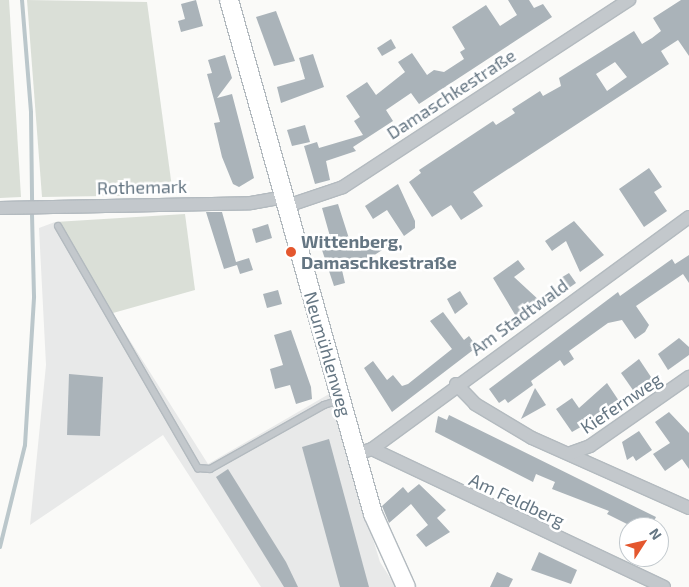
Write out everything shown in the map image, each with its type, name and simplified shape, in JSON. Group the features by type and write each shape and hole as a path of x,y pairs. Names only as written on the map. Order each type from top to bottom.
{"street":[{"name":"Neumühlenweg","path":"229,0 341,400 364,451 378,530 406,587"},
{"name":"Damaschkestraße","path":"286,202 344,187 629,0"},
{"name":"Rothemark","path":"0,208 286,202"},
{"name":"Am Stadtwald","path":"364,451 689,217"},
{"name":"Kiefernweg","path":"571,453 590,446 689,377"},
{"name":"Kiefernweg","path":"456,384 475,404 532,438 571,453 689,508"},
{"name":"Am Feldberg","path":"364,451 664,587"}],"lane":[{"path":"58,226 198,468 210,470 324,405 341,400"}],"shaded area":[{"path":"0,0 9,0 21,197 0,198"},
{"path":"27,0 147,2 173,195 42,197"},
{"path":"185,214 195,290 113,313 55,222"},
{"path":"55,222 208,464 329,394 380,562 396,587 261,587 163,435 30,525 46,365 39,228"}],"building":[{"path":"196,0 203,26 181,32 178,21 185,19 181,4"},
{"path":"508,0 529,0 534,8 543,4 552,17 419,104 411,93 386,110 393,121 353,147 356,151 326,161 330,180 315,184 304,146 317,142 319,148 363,135 354,121 360,117 346,96 367,82 376,95 405,72 398,62 412,53 427,75 434,70 444,72 464,59 460,52 465,49 452,27 486,5 500,26 517,15"},
{"path":"681,0 689,0 689,56 678,40 661,51 669,64 473,192 483,206 461,220 451,205 432,217 409,182 421,173 419,170 493,121 496,125 515,113 512,109 540,91 543,96 561,86 559,78 634,31 642,44 652,38 661,31 653,18","holes":["615,62 627,77 607,91 596,74"]},
{"path":"276,11 295,61 274,66 256,17"},
{"path":"391,39 396,48 382,56 377,48"},
{"path":"313,54 324,87 281,103 277,87 305,79 299,58"},
{"path":"225,55 232,78 217,98 232,94 254,178 239,187 233,184 222,157 214,123 220,122 207,74 212,73 208,60"},
{"path":"305,125 310,142 292,146 287,130"},
{"path":"649,168 662,187 654,192 667,211 644,227 619,189"},
{"path":"398,184 415,221 415,228 404,236 387,210 373,219 365,206"},
{"path":"338,204 353,251 393,243 359,265 342,270 345,283 334,286 322,250 333,247 322,208"},
{"path":"206,212 222,212 236,262 249,258 253,270 240,274 237,265 224,269"},
{"path":"574,221 604,255 580,272 566,241 552,251 545,241"},
{"path":"268,224 272,238 256,243 252,229"},
{"path":"689,255 689,283 683,274 636,306 649,325 645,332 635,339 622,320 608,323 569,351 574,359 564,366 560,360 531,381 533,385 508,403 505,399 499,403 489,389 618,292 620,296 672,259 675,264"},
{"path":"518,260 525,269 514,277 540,301 517,318 493,278"},
{"path":"569,273 576,283 566,290 559,279"},
{"path":"278,290 282,304 267,308 263,294"},
{"path":"460,291 468,304 455,314 447,299"},
{"path":"443,312 464,340 469,336 477,347 392,412 364,368 373,361 387,380 393,375 402,386 408,384 452,349 430,321"},
{"path":"291,330 311,387 312,399 296,404 290,385 275,389 270,369 283,365 274,335"},
{"path":"679,338 689,347 689,355 668,370 658,354"},
{"path":"639,359 653,380 635,393 621,373"},
{"path":"69,374 103,377 100,436 67,435"},
{"path":"607,383 621,404 572,432 556,409 572,398 579,408"},
{"path":"535,388 546,405 521,419"},
{"path":"669,412 689,433 689,469 682,459 665,471 653,454 670,443 655,422"},
{"path":"449,415 656,517 619,517 619,520 607,514 609,511 552,489 555,482 536,474 533,482 435,432 438,416 447,420"},
{"path":"639,431 652,450 636,461 633,456 627,460 622,442"},
{"path":"329,439 369,587 340,587 302,447"},
{"path":"228,469 286,562 298,587 284,587 216,477"},
{"path":"419,484 446,510 437,518 450,532 426,547 416,535 428,525 411,504 389,523 382,506 403,487 408,493"},
{"path":"539,552 577,570 571,584 531,570"},
{"path":"497,572 513,579 509,587 490,587"}],"waterway":[{"path":"22,0 31,113 32,200"},
{"path":"0,547 25,445 34,296 32,214"}],"place":[{"name":"Wittenberg, Damaschkestraße","path":"291,252"}]}
